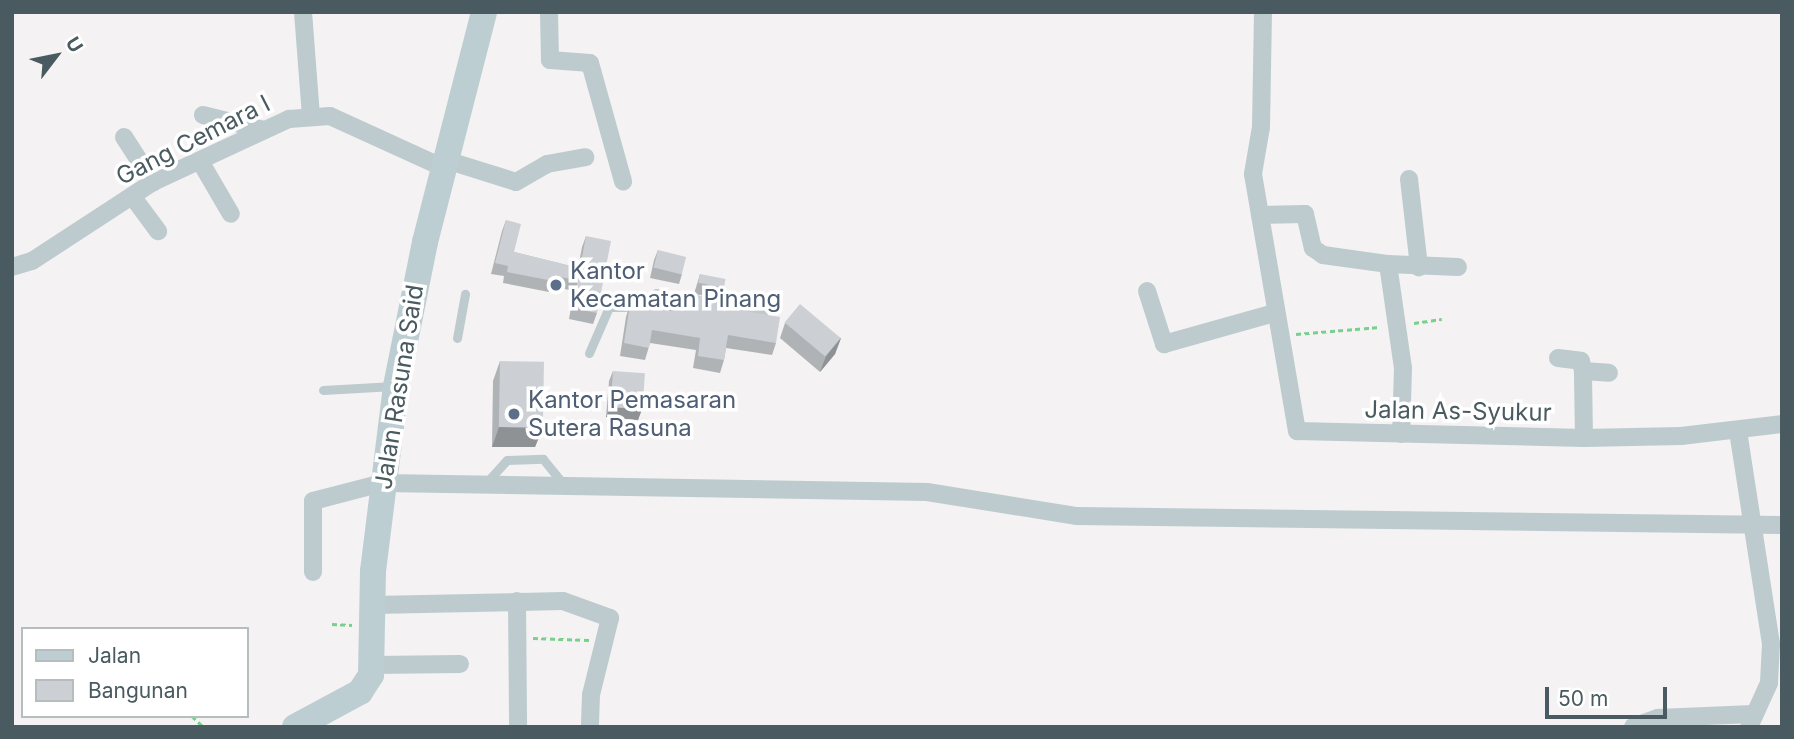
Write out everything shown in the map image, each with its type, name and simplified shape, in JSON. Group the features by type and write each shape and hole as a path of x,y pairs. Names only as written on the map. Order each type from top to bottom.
{"main road":[{"name":"Jalan Rasuna Said","path":"295,727 367,686 372,664 373,605 382,483 396,386 445,164 484,12"}],"street":[{"path":"303,12 311,115"},
{"path":"549,12 550,60 590,63 624,181"},
{"name":"Jalan As-Syukur","path":"1263,12 1261,127 1253,174 1274,313 1297,430 1584,438 1738,431 1782,424"},
{"path":"203,115 264,130"},
{"name":"Gang Cemara I","path":"12,267 32,261 153,182 264,130 311,115 351,123 445,164 516,182 547,164 585,157"},
{"path":"124,137 153,182"},
{"path":"200,161 231,214"},
{"path":"1409,178 1419,267"},
{"path":"132,196 158,231"},
{"path":"1259,215 1305,214 1313,248 1323,255 1419,267 1458,267"},
{"path":"1388,264 1403,368 1401,434"},
{"path":"1147,291 1164,344 1274,313"},
{"path":"1558,358 1581,361 1584,438"},
{"path":"1583,371 1609,373"},
{"path":"1633,727 1658,718 1751,721 1776,682 1738,431"},
{"path":"313,572 313,501 382,483 927,492 1077,516 1782,525"},
{"path":"517,601 518,727"},
{"path":"373,605 564,601 610,618 591,695 590,727"},
{"path":"372,664 460,664"}],"lane":[{"path":"457,338 465,293"},
{"path":"589,354 605,310 638,306 652,293 763,313"},
{"path":"323,390 396,386"},
{"path":"485,484 507,460 543,459 565,486"}],"path":[{"path":"1279,335 1395,326 1442,319"},
{"path":"516,639 552,636 603,642"}],"building":[{"path":"506,220 521,224 514,252 580,268 586,236 611,241 597,313 572,308 578,280 554,276 553,281 507,272 508,266 495,263"},
{"path":"658,250 686,257 682,274 654,267"},
{"path":"700,274 726,279 724,288 698,283"},
{"path":"696,295 733,301 732,309 780,317 776,343 728,335 724,360 698,356 700,338 652,330 649,348 624,343 630,304 671,311 673,298 695,302"},
{"path":"800,304 841,338 825,356 785,322"},
{"path":"500,361 544,362 543,428 499,427"},
{"path":"613,371 645,373 642,409 610,407"}],"place":[{"name":"Kantor Kecamatan Pinang","path":"556,285"},
{"name":"Kantor Pemasaran Sutera Rasuna","path":"514,414"}]}
